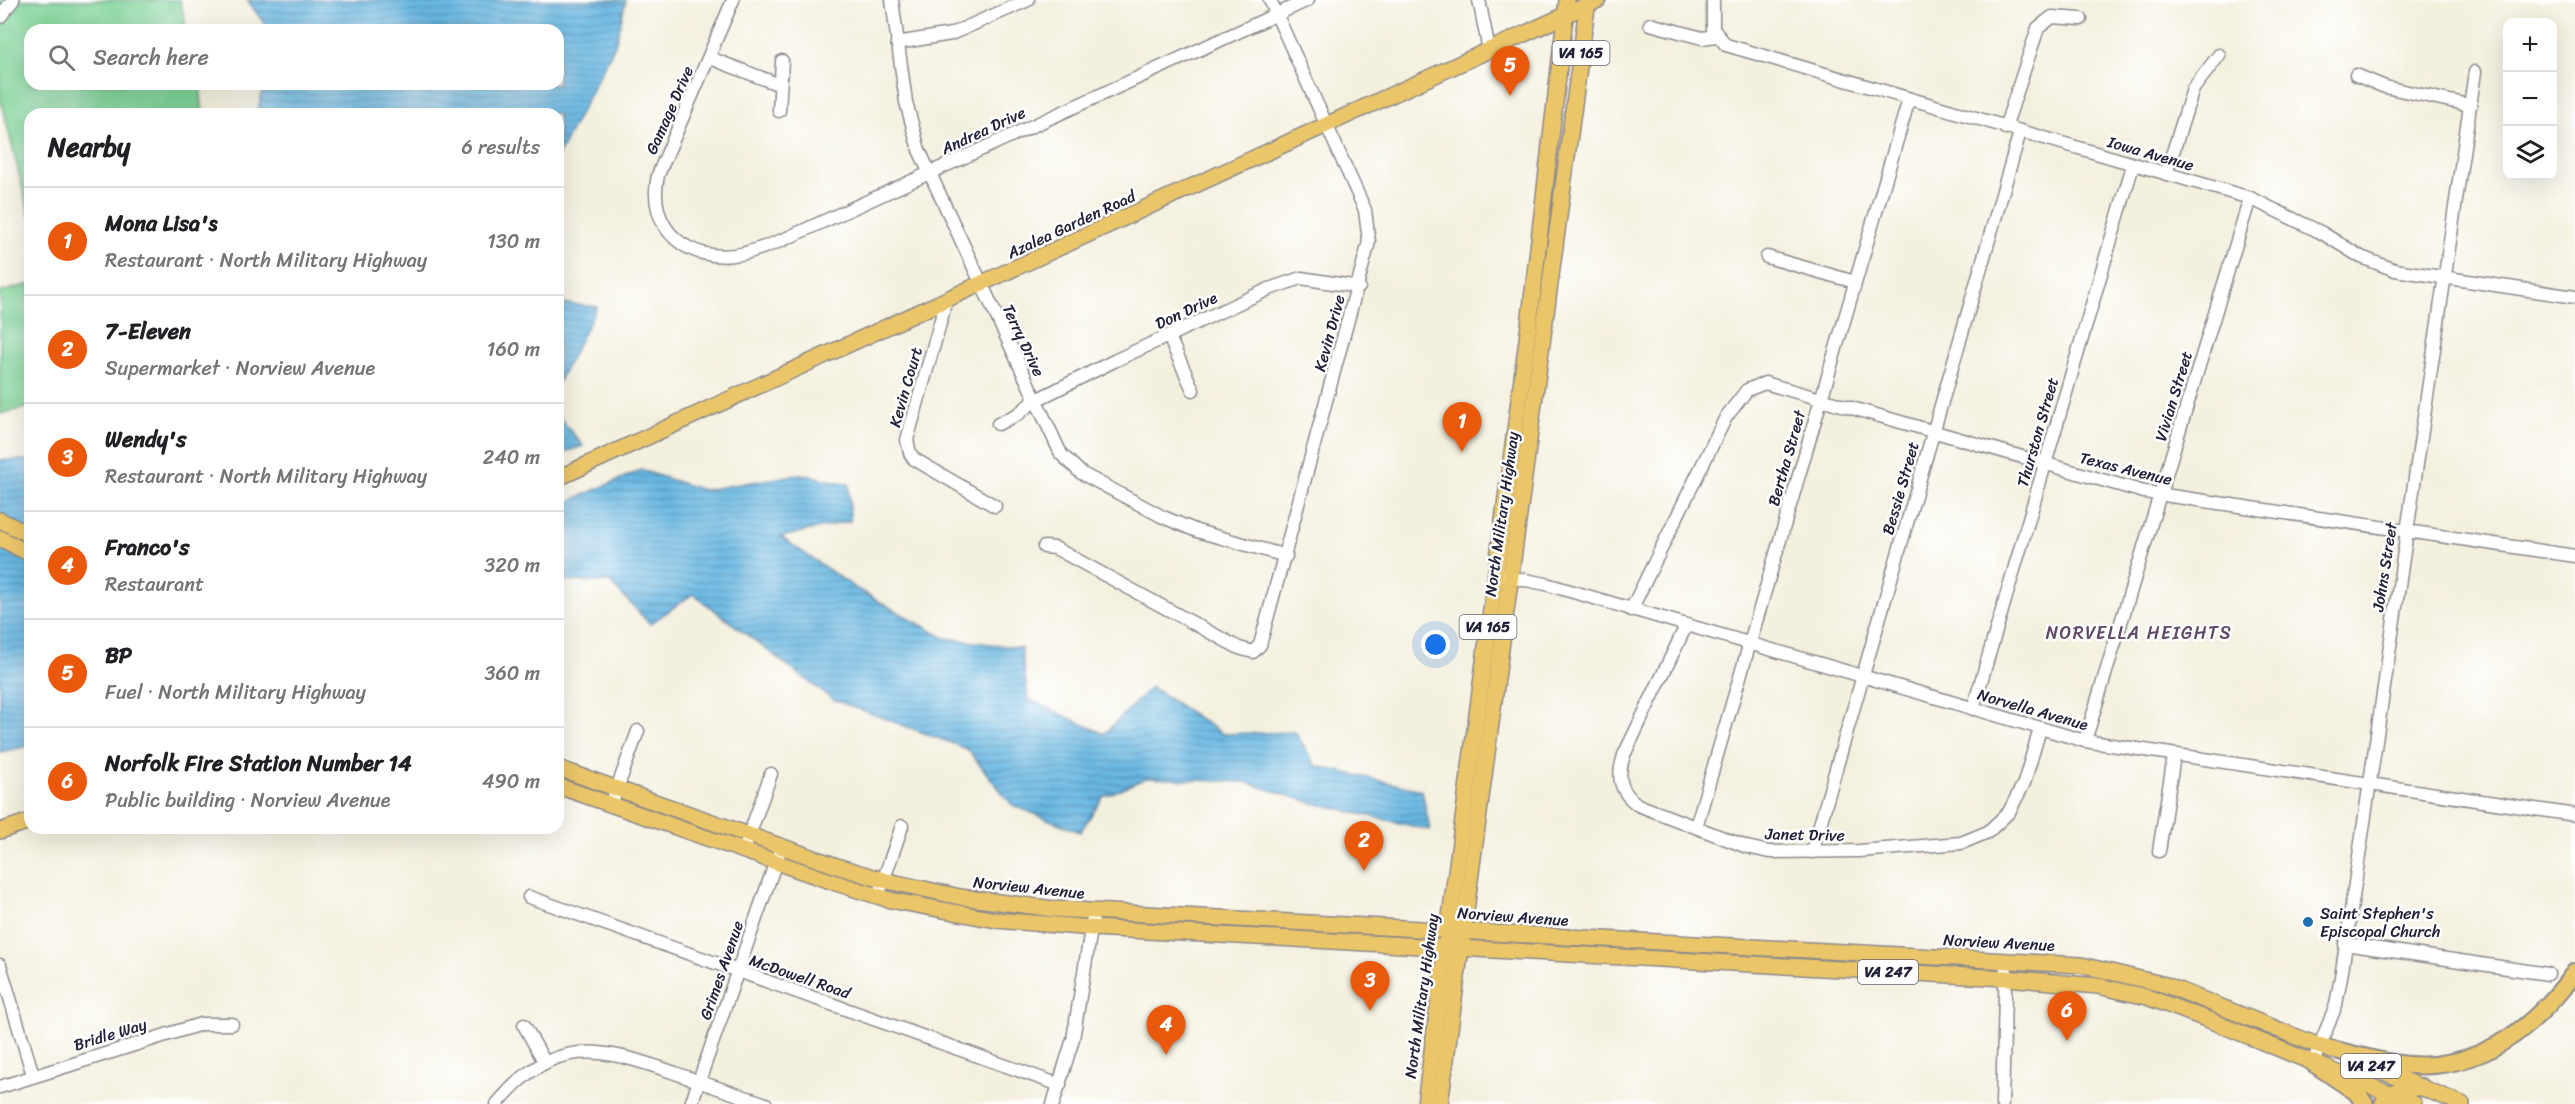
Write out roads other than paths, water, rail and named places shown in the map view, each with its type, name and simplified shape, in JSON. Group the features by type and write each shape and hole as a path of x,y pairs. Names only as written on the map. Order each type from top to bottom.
{"highway":[{"path":"2320,1046 2409,1065 2439,1065 2475,1057 2507,1041 2527,1025 2546,1007 2575,972"},
{"path":"2313,1063 2352,1088 2365,1104"},
{"path":"2387,1099 2421,1087"}],"main road":[{"name":"North Military Highway","path":"1503,576 1529,325 1567,0"},
{"name":"Azalea Garden Road","path":"564,475 1328,126 1591,2"},
{"name":"North Military Highway","path":"1440,1104 1455,930 1503,576 1591,2"},
{"path":"0,520 24,533"},
{"path":"0,538 24,551"},
{"name":"Norview Avenue","path":"564,770 781,847 884,880 1001,903 1094,911 2081,965 2135,975 2166,985 2462,1104"},
{"path":"564,788 776,863 878,896 996,920 1092,928 1453,949"},
{"path":"0,831 24,823"},
{"name":"North Military Highway","path":"1425,1104 1453,949"},
{"name":"VA 247","path":"1453,949 2067,982 2133,993 2209,1020 2313,1063 2387,1099 2414,1104"}],"street":[{"path":"0,16 13,0"},
{"name":"Gamage Drive","path":"669,234 656,208 657,181 734,0"},
{"name":"Terry Drive","path":"892,0 911,125 930,173 981,285 1061,454 1081,473 1136,503 1197,531 1286,556"},
{"path":"897,43 951,34 1028,0"},
{"name":"Kevin Drive","path":"1044,547 1055,548 1224,641 1250,652 1258,649 1286,556 1359,287 1369,242 1365,210 1270,0"},
{"name":"Andrea Drive","path":"669,234 683,245 700,252 740,254 785,239 1308,0"},
{"path":"1479,0 1489,50"},
{"path":"1713,0 1711,20 1716,36"},
{"path":"2005,128 2038,28 2052,17 2081,20"},
{"name":"Iowa Avenue","path":"1650,24 1702,38 1716,36 1726,45 2250,198 2275,208 2378,265 2444,278 2575,297"},
{"path":"2166,174 2193,89 2219,55"},
{"path":"710,58 780,85"},
{"path":"779,111 782,61"},
{"name":"Johns Street","path":"2313,1063 2336,1005 2475,72"},
{"path":"2356,75 2385,87 2469,105"},
{"name":"Bertha Street","path":"1696,826 1909,99"},
{"name":"Bessie Street","path":"1812,852 2020,132"},
{"name":"Thurston Street","path":"1973,709 2133,165"},
{"name":"Vivian Street","path":"2085,741 2250,198"},
{"path":"1767,257 1855,282"},
{"name":"Don Drive","path":"998,424 1018,414 1034,401 1296,279 1310,278 1359,287"},
{"name":"Kevin Court","path":"946,302 907,447 914,459 995,506"},
{"path":"1169,337 1193,390"},
{"name":"Texas Avenue","path":"1631,610 1732,406 1741,395 1756,385 1774,384 2045,464 2160,495 2575,556"},
{"name":"Norvella Avenue","path":"1503,576 1631,610 2085,741 2575,815"},
{"name":"Janet Drive","path":"1686,626 1624,755 1619,775 1624,791 1638,805 1747,847 1789,853 1946,846 1982,835 2002,821 2017,800 2040,729"},
{"path":"611,805 638,731"},
{"path":"2159,851 2174,756"},
{"path":"743,851 771,774"},
{"path":"878,896 902,826"},
{"name":"Grimes Avenue","path":"691,1104 781,847"},
{"name":"McDowell Road","path":"529,897 1060,1085"},
{"path":"1053,1104 1077,1018 1094,911"},
{"path":"2345,944 2548,974"},
{"path":"2002,1104 2006,960"},
{"path":"0,965 33,1075"},
{"name":"Bridle Way","path":"0,1087 201,1024 232,1024"},
{"path":"524,1025 545,1064"},
{"path":"497,1104 527,1075 545,1064 584,1052 614,1053 766,1104"}],"water":[{"path":"247,0 626,0 615,45 564,144 564,108 258,108 263,90 564,90 564,24 265,24"},
{"path":"564,304 597,307 564,371"},
{"path":"564,422 583,446 564,453"},
{"path":"0,460 24,460 24,747 0,752"},
{"path":"641,470 703,490 801,474 849,484 850,521 781,537 857,589 944,638 1021,648 1028,699 1104,734 1151,687 1223,734 1295,732 1316,766 1422,790 1430,830 1309,802 1245,782 1146,778 1103,797 1080,832 1012,805 967,749 832,699 693,594 650,624 610,582 564,581 564,503"}],"place":[{"name":"BP","path":"1510,96"},
{"name":"Mona Lisa's","path":"1462,452"},
{"name":"7-Eleven","path":"1364,871"},
{"name":"Saint Stephen's Episcopal Church","path":"2308,922"},
{"name":"Wendy's","path":"1370,1011"},
{"name":"Norfolk Fire Station Number 14","path":"2067,1041"},
{"name":"Franco's","path":"1166,1055"}],"district":[{"name":"NORVELLA HEIGHTS","path":"2139,633"}]}
